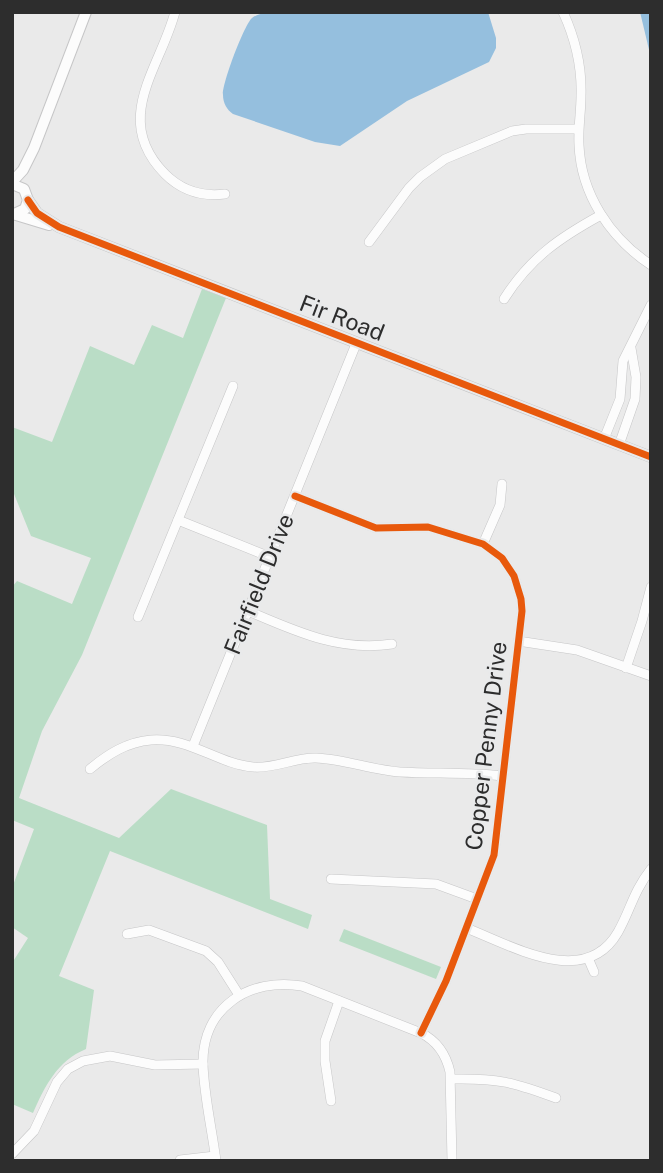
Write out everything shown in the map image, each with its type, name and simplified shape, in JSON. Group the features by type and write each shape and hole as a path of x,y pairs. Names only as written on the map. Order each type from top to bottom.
{"street":[{"path":"12,183 23,170 34,148 86,12"},
{"path":"175,12 164,47 142,96 140,113 143,137 157,165 174,182 202,196 225,194"},
{"path":"563,12 575,41 580,65 582,85 578,129 584,178 601,215 618,238 651,265"},
{"path":"369,242 408,188 445,159 512,131 536,128 578,129"},
{"path":"14,216 25,209 34,148"},
{"name":"Fir Road","path":"12,183 20,186 37,213 59,228"},
{"path":"504,299 517,278 539,255 601,215"},
{"name":"Fir Road","path":"14,216 59,228 651,457"},
{"path":"604,439 620,399 623,361 651,304"},
{"name":"Fairfield Drive","path":"192,746 356,344"},
{"path":"619,445 635,399 636,377 631,346"},
{"path":"138,617 233,386"},
{"path":"295,496 376,528 424,527 483,544 500,505 502,484"},
{"path":"178,520 270,557"},
{"name":"Copper Penny Drive","path":"421,1033 446,981 494,855 521,598 514,576 502,558 483,544"},
{"path":"625,668 651,587"},
{"path":"248,611 326,641 359,646 392,643"},
{"path":"518,641 564,647 651,676"},
{"path":"90,769 107,755 136,743 165,740 192,746 254,768 315,758 400,772 465,772 501,776"},
{"path":"466,928 545,958 569,961 588,958 601,951 618,932 636,890 651,869"},
{"path":"331,879 436,884 477,899"},
{"path":"127,934 149,930 206,951 218,962 239,995"},
{"path":"588,958 594,972"},
{"path":"180,1160 215,1158 203,1064 204,1049 211,1028 224,1008 239,995 259,986 287,983 302,986 421,1033 437,1044 448,1062 451,1079 450,1140 453,1161"},
{"path":"331,1101 325,1041 340,1001"},
{"path":"12,1154 34,1132 57,1082 68,1069 83,1061 110,1056 155,1065 203,1064"},
{"path":"451,1079 487,1078 509,1081 556,1098"}],"green space":[{"path":"202,289 226,298 82,655 42,731 19,798 119,838 171,789 267,825 270,899 312,915 308,929 110,851 59,976 94,990 86,1049 67,1060 53,1075 33,1113 12,1104 12,963 28,938 12,927 12,888 34,829 12,820 12,587 17,581 72,604 91,558 31,536 12,489 12,427 52,442 90,346 134,365 152,325 183,338"},
{"path":"344,929 441,967 436,979 339,941"}],"water":[{"path":"488,12 496,38 496,48 489,62 407,101 340,146 315,142 233,114 223,98 226,79 244,31 252,18 259,14"},
{"path":"640,12 651,12 651,58"}],"cycle path":[{"path":"28,200 37,213 59,227 651,457"},
{"path":"295,496 376,528 428,527 483,544 502,558 514,576 521,599 522,611 494,855 446,981 421,1033"}]}
